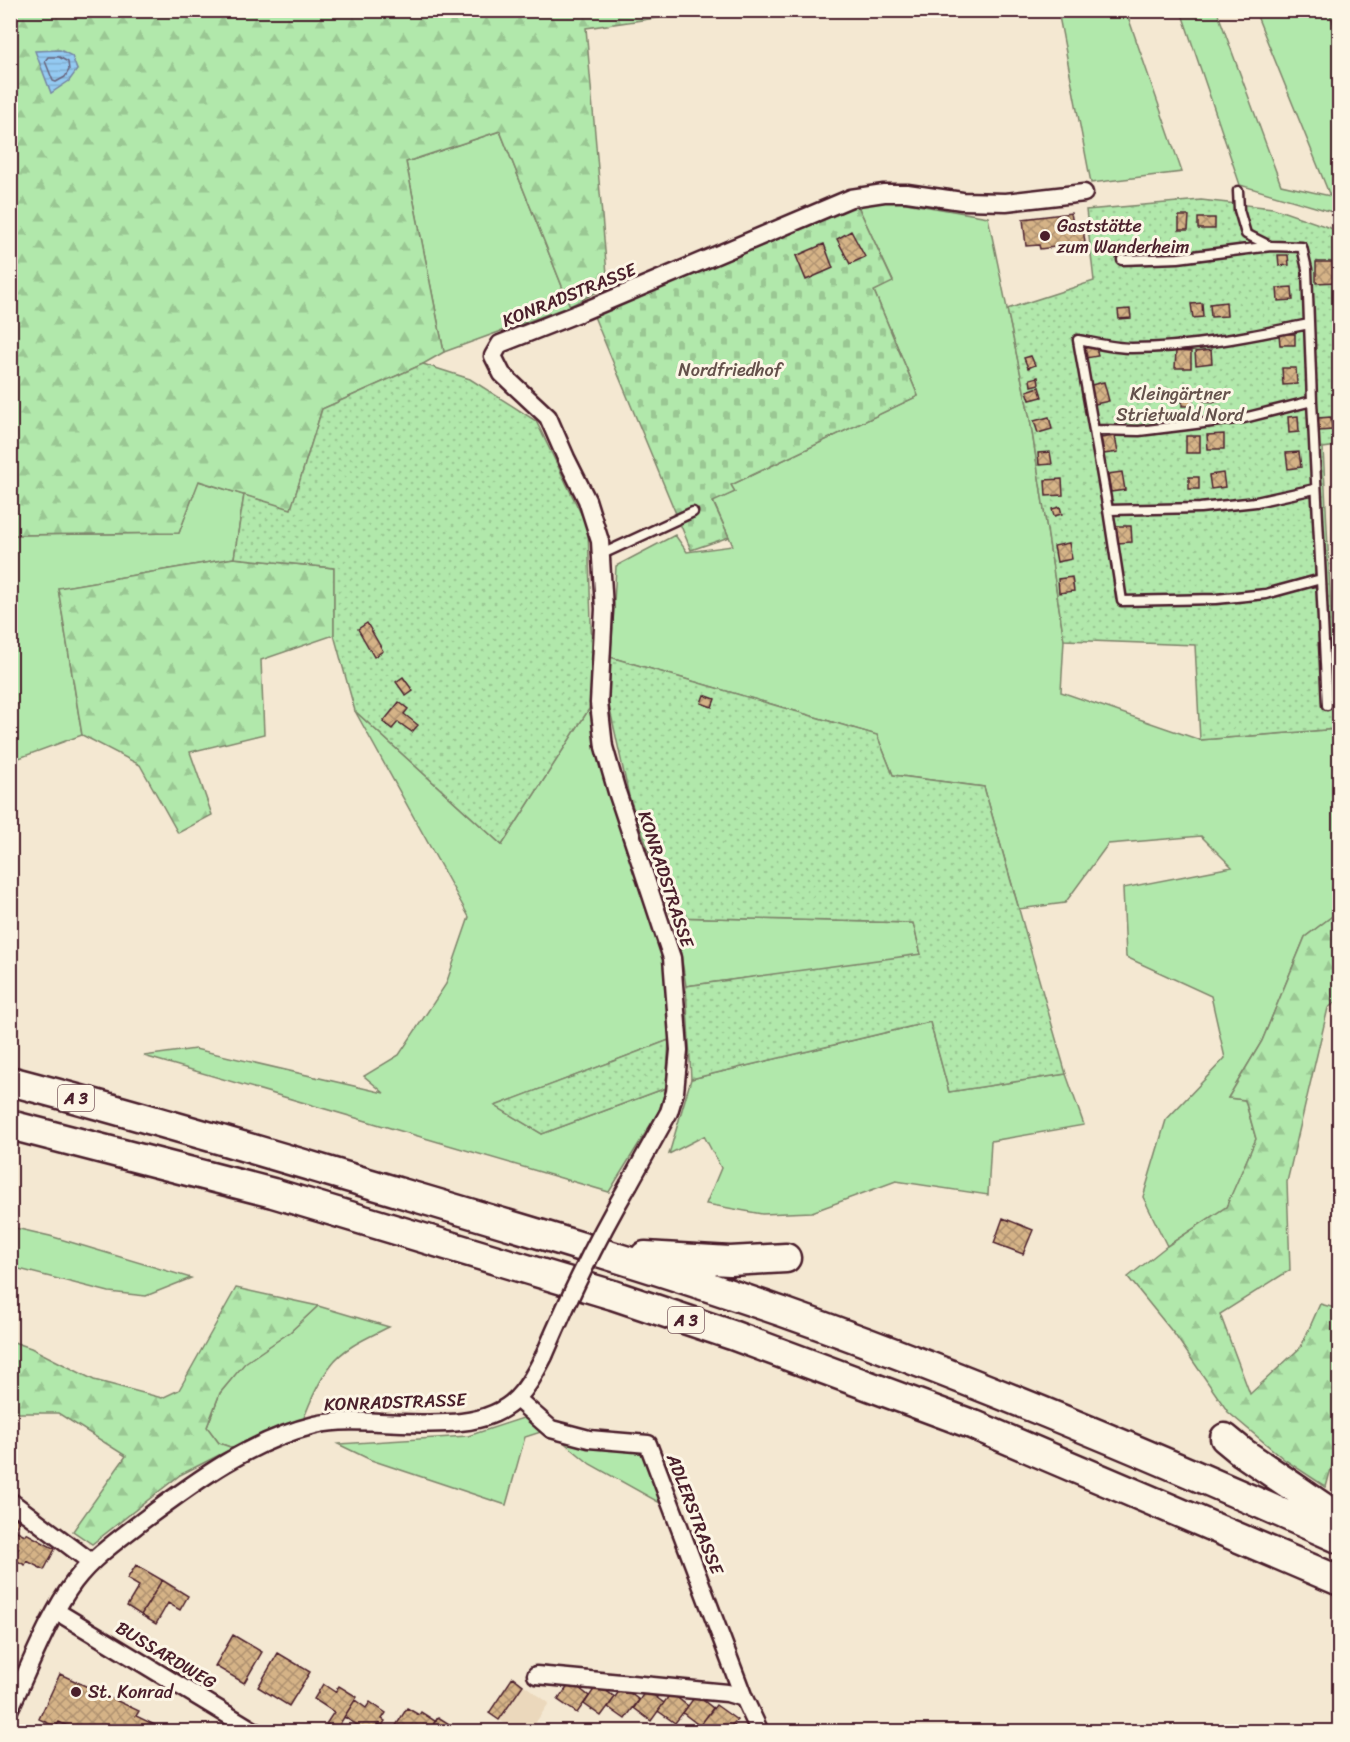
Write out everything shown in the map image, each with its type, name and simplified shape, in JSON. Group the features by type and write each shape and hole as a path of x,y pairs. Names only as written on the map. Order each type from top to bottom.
{"highway":[{"name":"A 3","path":"10,1082 141,1116 610,1255 782,1312 977,1385 1130,1447 1340,1539"},
{"name":"A 3","path":"10,1125 273,1193 612,1295 732,1335 974,1425 1340,1581"},
{"path":"610,1255 730,1261 786,1258"},
{"path":"1225,1438 1340,1519"}],"street":[{"name":"KONRADSTRASSE","path":"10,1708 56,1611 73,1584 91,1562 184,1490 231,1459 289,1433 316,1425 344,1421 457,1423 486,1417 517,1399 544,1356 593,1246 669,1112 675,1092 679,1050 672,958 604,747 599,703 604,609 600,541 588,500 548,417 502,374 493,356 500,344 851,198 884,193 907,193 962,201 1006,202 1084,193"},
{"name":"ADLERSTRASSE","path":"517,1399 551,1429 589,1439 648,1443 744,1698 760,1731"},
{"path":"10,1501 91,1562"},
{"name":"BUSSARDWEG","path":"56,1611 256,1731"},
{"path":"537,1675 727,1693 744,1698"}],"lane":[{"path":"1238,191 1239,210 1246,234 1271,246"},
{"path":"1122,260 1178,258 1271,246 1302,247 1307,269 1315,489 1327,705"},
{"path":"1309,324 1232,340 1186,345 1130,348 1078,340 1095,430 1122,601 1216,599 1266,594 1321,579"},
{"path":"1095,430 1139,431 1244,418 1312,401"},
{"path":"1108,510 1200,508 1256,502 1315,489"},
{"path":"600,555 693,512"}],"shaded area":[{"path":"513,1677 549,1703 530,1731 516,1731 489,1713"}],"green space":[{"path":"10,11 678,11 670,16 586,28 608,286 570,306 500,131 406,162 444,352 423,364 322,409 291,510 199,481 179,533 11,535"},
{"path":"1058,11 1126,11 1182,172 1091,183"},
{"path":"1181,11 1217,11 1281,185 1330,196 1255,11 1329,11 1339,38 1339,214 1240,185"},
{"path":"1329,11 1339,11 1339,38"},
{"path":"500,131 570,306 444,352 406,162"},
{"path":"882,199 988,217 1030,419 1064,640 1061,692 1200,740 1337,729 1340,756 1339,911 1305,937 1262,1041 1228,1098 1245,1100 1256,1139 1226,1208 1167,1246 1143,1197 1166,1120 1225,1058 1211,996 1126,957 1123,888 1232,867 1201,836 1108,844 1065,903 1019,909 984,787 893,775 877,735 610,657 616,566 675,535 687,552 733,546 713,501 735,492 731,485 918,396 874,291 893,281 857,204"},
{"name":"Kleingärtner Strietwald Nord","path":"1201,200 1273,208 1339,231 1337,446 1323,448 1337,729 1200,740 1195,645 1064,640 1030,419 1007,309 1094,281 1086,210"},
{"name":"Nordfriedhof","path":"857,204 893,282 874,291 918,396 731,485 735,492 713,502 729,537 691,550 593,314"},
{"path":"423,364 470,379 536,421 588,528 593,684 589,709 502,845 355,711 334,635 334,568 234,558 244,495 291,509 322,409"},
{"path":"198,481 244,495 234,558 58,588 82,735 11,761 10,535 179,533"},
{"path":"234,558 334,568 334,635 261,660 264,734 190,752 212,815 178,833 140,765 82,735 58,588"},
{"path":"610,657 877,735 893,775 984,787 1066,1074 949,1092 930,1022 691,1079 686,986 921,954 913,923 672,917 629,796 609,705"},
{"path":"589,709 610,799 664,960 669,1040 496,1106 542,1134 666,1088 659,1111 609,1192 144,1056 195,1049 384,1093 364,1076 399,1055 446,984 469,917 355,711 502,845"},
{"path":"1339,911 1339,1000 1328,1008 1287,1182 1290,1270 1220,1314 1250,1394 1301,1347 1320,1304 1339,1309 1339,1440 1326,1487 1285,1460 1228,1412 1175,1335 1128,1277 1167,1246 1226,1207 1256,1139 1245,1100 1228,1098 1262,1041 1305,937"},
{"path":"672,917 913,923 921,955 686,986"},
{"path":"930,1022 949,1092 1066,1074 1084,1125 991,1141 988,1195 896,1181 812,1212 762,1214 706,1204 721,1168 704,1136 669,1154 691,1079"},
{"path":"669,1040 666,1088 542,1134 495,1106"},
{"path":"11,1227 50,1236 191,1278 146,1296 109,1292 11,1267"},
{"path":"236,1288 318,1306 290,1332 245,1363 220,1393 207,1427 219,1443 233,1448 180,1475 92,1544 73,1531 126,1456 58,1413 18,1413 11,1410 11,1341 31,1348 94,1380 162,1398 179,1390"},
{"path":"318,1306 389,1327 357,1343 336,1359 318,1386 302,1423 233,1448 219,1443 207,1427 220,1393 245,1362 290,1332"},
{"path":"526,1417 544,1431 525,1437 506,1505 371,1460 338,1444 468,1436"},
{"path":"561,1440 627,1448 642,1453 650,1469 660,1503 590,1464"}],"water":[{"path":"60,50 72,56 77,70 69,81 51,93 35,51"}],"building":[{"path":"1071,213 1074,229 1083,228 1085,243 1040,249 1039,245 1026,246 1023,219"},
{"path":"1179,216 1189,216 1188,230 1179,230"},
{"path":"1198,218 1215,218 1215,229 1198,229"},
{"path":"851,231 865,257 850,264 837,239"},
{"path":"824,244 833,268 806,280 796,256"},
{"path":"1278,255 1288,255 1289,265 1279,266"},
{"path":"1316,262 1336,262 1337,282 1316,283"},
{"path":"1292,287 1293,300 1278,301 1277,288"},
{"path":"1226,302 1227,316 1211,317 1210,304"},
{"path":"1202,303 1203,317 1193,318 1191,304"},
{"path":"1130,309 1131,318 1119,319 1118,310"},
{"path":"1279,334 1295,334 1295,345 1280,345"},
{"path":"1096,346 1098,356 1086,358 1084,348"},
{"path":"1211,350 1212,363 1196,365 1195,352"},
{"path":"1176,351 1191,352 1191,368 1175,368"},
{"path":"1031,356 1035,365 1028,368 1024,358"},
{"path":"1282,368 1296,368 1297,384 1283,385"},
{"path":"1038,377 1039,384 1031,386 1030,379"},
{"path":"1104,382 1109,401 1095,404 1091,385"},
{"path":"1039,387 1042,397 1030,400 1027,391"},
{"path":"1202,389 1218,390 1218,402 1202,401"},
{"path":"1182,390 1192,390 1193,406 1182,406"},
{"path":"1298,416 1299,432 1289,433 1288,417"},
{"path":"1049,417 1052,429 1038,433 1034,421"},
{"path":"1331,417 1332,430 1319,431 1318,418"},
{"path":"1224,434 1224,449 1208,449 1207,435"},
{"path":"1115,436 1118,452 1104,454 1101,438"},
{"path":"1186,436 1200,436 1200,453 1186,453"},
{"path":"1050,452 1052,464 1039,465 1038,453"},
{"path":"1299,452 1301,467 1288,469 1286,453"},
{"path":"1122,472 1125,490 1111,492 1108,474"},
{"path":"1223,473 1225,487 1211,489 1209,475"},
{"path":"1189,477 1199,477 1199,489 1189,489"},
{"path":"1062,479 1063,495 1046,496 1045,480"},
{"path":"1060,507 1062,514 1054,516 1052,509"},
{"path":"1116,526 1131,526 1132,542 1117,543"},
{"path":"1069,543 1072,559 1057,562 1054,546"},
{"path":"1072,577 1074,591 1059,593 1058,579"},
{"path":"367,623 383,651 374,657 358,629"},
{"path":"403,677 413,691 406,696 396,682"},
{"path":"704,695 715,699 712,707 701,703"},
{"path":"399,702 408,709 404,714 418,725 412,732 398,722 392,729 383,722"},
{"path":"1003,1218 1033,1230 1023,1254 994,1243"},
{"path":"10,1516 20,1520 10,1538"},
{"path":"15,1530 25,1535 26,1533 55,1549 44,1570 27,1561 25,1565 13,1559 19,1548 10,1543"},
{"path":"136,1565 162,1580 141,1615 127,1606 139,1586 127,1579"},
{"path":"162,1580 188,1596 180,1610 168,1603 156,1624 141,1615"},
{"path":"233,1635 262,1652 244,1683 215,1666"},
{"path":"278,1653 310,1672 289,1706 258,1687"},
{"name":"St. Konrad","path":"60,1674 139,1711 136,1716 157,1726 154,1732 80,1732 59,1722 56,1727 39,1719"},
{"path":"513,1677 523,1685 499,1720 489,1713"},
{"path":"571,1682 589,1696 577,1713 558,1700"},
{"path":"323,1684 335,1692 339,1686 357,1697 336,1730 326,1724 334,1712 314,1699"},
{"path":"597,1685 615,1697 601,1716 584,1704"},
{"path":"622,1687 639,1700 625,1719 608,1707"},
{"path":"646,1690 664,1703 651,1721 634,1708"},
{"path":"671,1693 688,1706 675,1723 658,1711"},
{"path":"696,1695 713,1708 700,1726 683,1713"},
{"path":"355,1700 366,1708 370,1702 386,1713 382,1719 385,1721 382,1726 379,1724 374,1732 359,1732 362,1728 344,1717"},
{"path":"716,1705 737,1720 724,1732 712,1732 701,1724"},
{"path":"407,1708 419,1715 421,1712 435,1721 429,1732 392,1732"},
{"path":"438,1717 462,1732 429,1732"},
{"path":"733,1724 740,1732 724,1732"}],"place":[{"name":"Gaststätte zum Wanderheim","path":"1045,236"},
{"name":"St. Konrad","path":"76,1692"}]}
